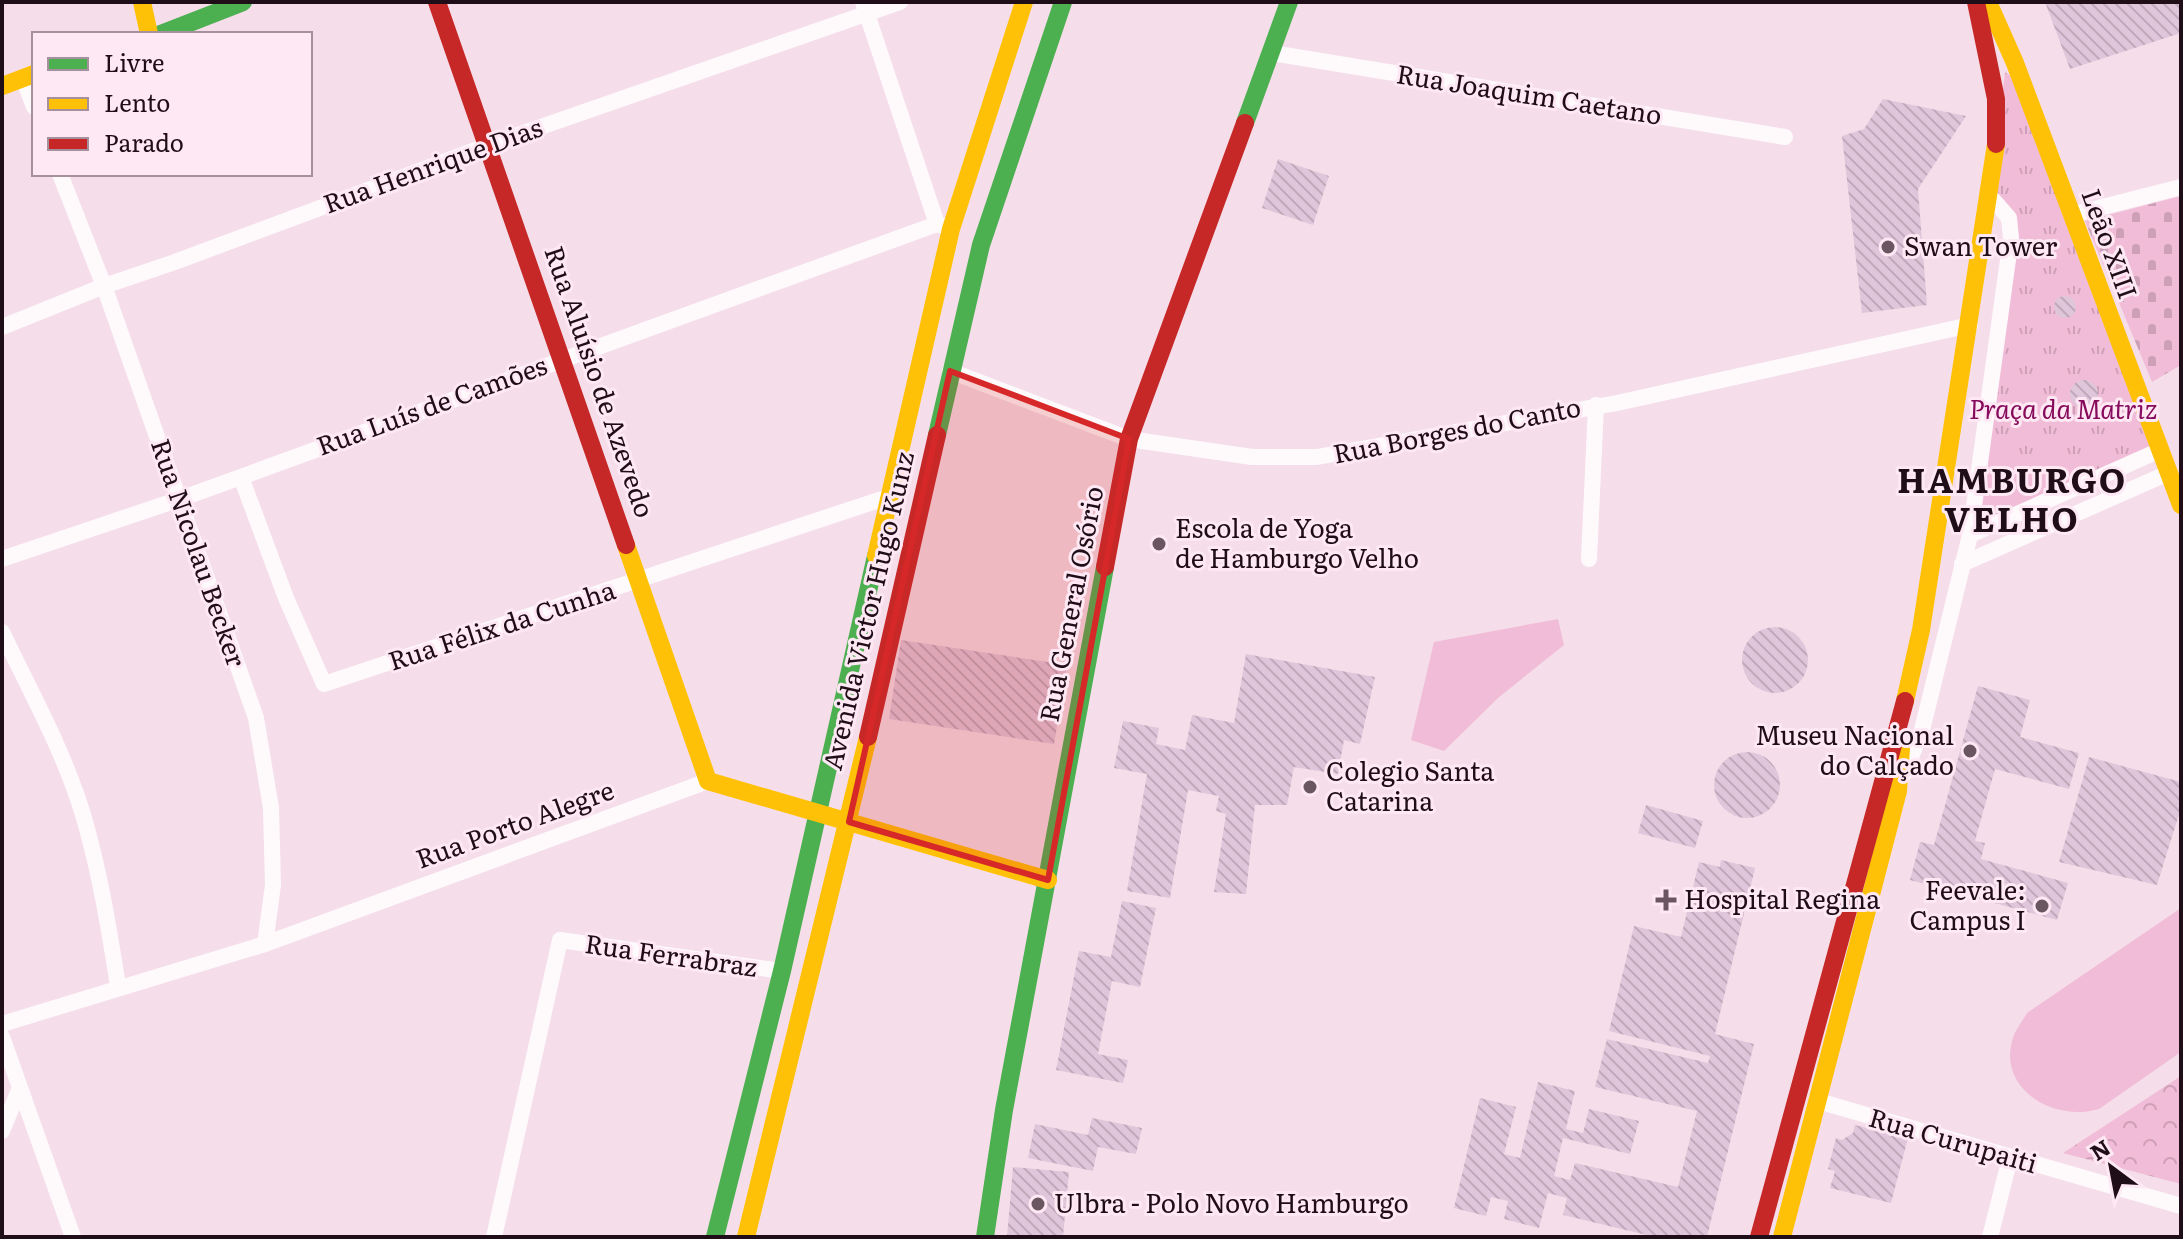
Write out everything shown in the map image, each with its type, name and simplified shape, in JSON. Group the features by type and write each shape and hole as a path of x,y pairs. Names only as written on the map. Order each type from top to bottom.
{"main road":[{"path":"142,2 149,32"},
{"path":"166,32 243,2"},
{"name":"Rua Aluísio de Azevedo","path":"437,2 642,581 708,781"},
{"name":"Avenida Victor Hugo Kunz","path":"715,1237 782,971 891,496 944,226 1024,2"},
{"name":"Avenida Victor Hugo Kunz","path":"746,1237 849,822 981,245 1063,2"},
{"name":"Rua General Osório","path":"985,1237 1004,1110 1129,439 1289,2"},
{"path":"1782,1237 1818,1101 1863,893 1880,785 1904,707 1939,530 1997,124 1996,99 1976,2"},
{"name":"Leão XIII","path":"1988,2 2071,215 2166,474 2181,505"},
{"path":"2,86 28,76"},
{"path":"1759,1237 1791,1121 1898,791 1904,707"},
{"path":"708,781 1048,880"},
{"path":"1791,1121 1811,1126"},
{"path":"1767,1207 1788,1212"}],"street":[{"name":"Rua Henrique Dias","path":"2,327 104,286 864,7 900,2"},
{"path":"864,7 944,226"},
{"name":"Rua Joaquim Caetano","path":"1272,53 1785,137"},
{"path":"28,76 32,97"},
{"name":"Rua Nicolau Becker","path":"61,176 104,286 256,718 271,808 273,885 265,944"},
{"path":"2071,215 2181,187"},
{"path":"1898,791 1922,730 1970,535 2011,238 2009,218 1989,195"},
{"name":"Rua Luís de Camões","path":"2,559 180,499 564,358 944,226"},
{"name":"Rua Borges do Canto","path":"950,371 1129,439 1252,457 1317,457 1596,405 1970,325"},
{"path":"1589,559 1596,405"},
{"path":"1970,535 2158,451"},
{"path":"1962,564 2166,474"},
{"name":"Rua Félix da Cunha","path":"241,477 286,598 324,684 891,496"},
{"path":"2,632 53,736 83,814 103,889 118,986"},
{"name":"Rua Porto Alegre","path":"2,1024 118,986 265,944 708,781"},
{"name":"Rua Ferrabraz","path":"494,1237 560,940 782,971"},
{"path":"2,1037 73,1237"},
{"path":"2,1131 19,1090"},
{"name":"Rua Curupaiti","path":"1818,1101 2181,1206"},
{"path":"1990,1237 2010,1158"}],"highlighted area":[{"path":"950,371 1129,439 1048,880 849,822"}],"green space":[{"name":"Praça da Matriz","path":"2005,72 2019,82 2152,448 1976,528 2015,238 1991,194"},
{"path":"2181,196 2181,365 2152,382 2085,221"},
{"path":"1558,619 1564,645 1498,698 1444,751 1411,740 1434,642"},
{"path":"2181,908 2181,1052 2099,1109 2064,1111 2032,1097 2020,1085 2010,1054 2014,1035 2027,1013"},
{"path":"2181,1076 2181,1184 2063,1153"}],"building":[{"path":"2045,2 2181,2 2181,33 2070,69"},
{"name":"Swan Tower","path":"1883,99 1966,116 1918,189 1927,305 1862,313 1842,136 1864,129"},
{"path":"1278,159 1329,176 1313,225 1262,208"},
{"path":"2065,296 2073,299 2076,307 2073,315 2065,318 2057,315 2054,307 2057,299"},
{"path":"2084,380 2094,384 2098,394 2094,404 2084,408 2074,404 2070,394 2074,384"},
{"path":"1769,627 1781,627 1793,632 1803,642 1808,660 1806,673 1793,688 1781,693 1769,693 1757,688 1747,678 1742,666 1742,654 1747,642 1757,632"},
{"path":"901,640 1067,665 1054,744 889,719"},
{"path":"1246,654 1375,677 1360,744 1344,740 1338,774 1294,767 1287,805 1255,805 1246,894 1214,892 1226,814 1216,811 1219,796 1188,790 1170,898 1127,891 1147,774 1114,768 1123,721 1159,728 1156,744 1185,750 1192,715 1234,723"},
{"path":"1978,686 2030,700 2020,737 2079,753 2069,789 1995,769 1975,841 1985,843 1981,859 2068,883 2057,920 1910,880 1920,842 1934,845"},
{"path":"1741,752 1753,752 1765,757 1775,767 1780,785 1778,798 1765,813 1753,818 1741,818 1729,813 1719,803 1714,791 1714,779 1719,767 1729,757"},
{"path":"2089,757 2181,782 2181,808 2157,885 2059,862"},
{"path":"1646,805 1703,821 1695,848 1638,833"},
{"path":"1721,860 1755,868 1715,1034 1754,1044 1707,1237 1655,1237 1563,1215 1567,1198 1548,1193 1539,1228 1504,1219 1508,1201 1491,1197 1486,1216 1454,1208 1480,1098 1516,1107 1504,1154 1520,1158 1538,1082 1575,1091 1566,1129 1583,1133 1589,1109 1639,1121 1630,1154 1563,1138 1554,1176 1570,1180 1575,1163 1678,1187 1697,1111 1595,1087 1607,1039 1708,1063 1710,1056 1609,1031 1634,926 1681,937 1699,862 1720,867"},
{"path":"1122,901 1156,908 1140,987 1112,981 1098,1054 1128,1060 1123,1083 1056,1070 1079,951 1111,957"},
{"path":"1092,1118 1142,1128 1136,1154 1098,1147 1093,1171 1028,1158 1035,1124 1088,1135"},
{"path":"1855,1125 1908,1138 1891,1203 1830,1188 1835,1171 1828,1169 1836,1138 1842,1140 1853,1133"},
{"name":"Ulbra - Polo Novo Hamburgo","path":"1013,1167 1069,1172 1063,1237 1007,1237"}],"traffic: fast":[{"path":"166,32 243,2"},
{"path":"937,435 981,245 1063,2"},
{"path":"1245,123 1289,2"},
{"path":"715,1237 782,971 876,556"},
{"path":"985,1237 1004,1110 1105,567"}],"traffic: slow":[{"path":"142,2 149,32"},
{"path":"876,556 951,229 1024,2"},
{"path":"1988,2 2015,63 2181,505"},
{"path":"2,86 32,75"},
{"path":"1905,701 1921,630 1996,144"},
{"path":"626,545 708,781 1048,880"},
{"path":"746,1237 868,737"},
{"path":"1782,1237 1898,791 1901,748"}],"traffic: jam":[{"path":"437,2 626,545"},
{"path":"1976,2 1996,99 1996,144"},
{"path":"1105,567 1129,439 1245,123"},
{"path":"868,737 937,435"},
{"path":"1759,1237 1905,701"}],"place":[{"name":"Swan Tower","path":"1888,247"},
{"name":"Escola de Yoga de Hamburgo Velho","path":"1159,544"},
{"name":"Museu Nacional do Calçado","path":"1970,751"},
{"name":"Colegio Santa Catarina","path":"1310,787"},
{"name":"Hospital Regina","path":"1666,900"},
{"name":"Feevale: Campus I","path":"2042,906"},
{"name":"Ulbra - Polo Novo Hamburgo","path":"1038,1204"}],"district":[{"name":"HAMBURGO VELHO","path":"2012,500"}]}
